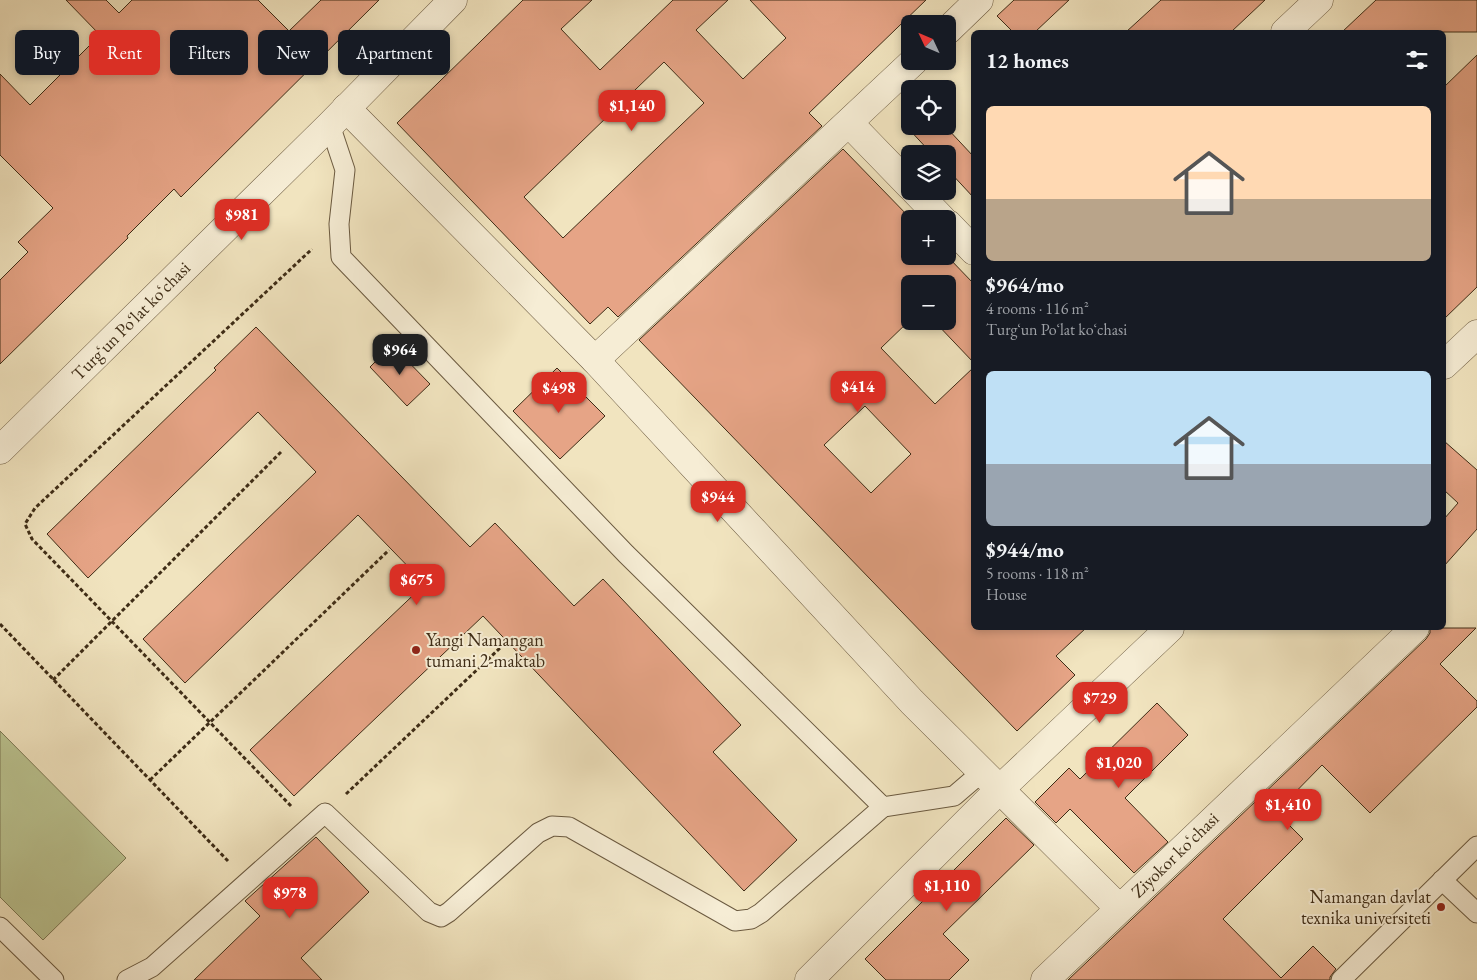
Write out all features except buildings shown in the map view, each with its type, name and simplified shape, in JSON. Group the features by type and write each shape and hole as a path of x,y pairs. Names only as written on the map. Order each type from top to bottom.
{"street":[{"name":"Turgʻun Poʻlat koʻchasi","path":"0,450 453,0"},
{"path":"956,22 979,0"},
{"path":"1287,30 1319,0"},
{"path":"595,360 905,70"},
{"path":"338,116 595,360 912,702 1119,908"},
{"path":"849,123 901,177"},
{"path":"924,200 933,210"},
{"path":"956,232 971,248"},
{"path":"1446,363 1477,334"},
{"path":"809,980 991,781 1168,630"},
{"name":"Ziyokor koʻchasi","path":"1045,980 1413,630"}],"lane":[{"path":"338,116 345,170 339,224 341,257 626,554 883,807"},
{"path":"126,980 152,967 318,820 429,912 441,917 538,833 552,826 569,827 735,921 751,919 761,914 883,807 954,796 991,781"},
{"path":"1341,980 1477,846"},
{"path":"1442,880 1477,913"},
{"path":"0,927 54,980"}],"path":[{"path":"339,224 35,508 25,524 32,539 210,722 318,820 500,648"},
{"path":"53,680 282,452"},
{"path":"150,780 389,550"},
{"path":"0,624 248,882"}],"green space":[{"path":"0,731 126,858 43,940 0,897"}],"place":[{"name":"Yangi Namangan tumani 2-maktab","path":"416,650"},
{"name":"Namangan davlat texnika universiteti","path":"1441,907"}]}
